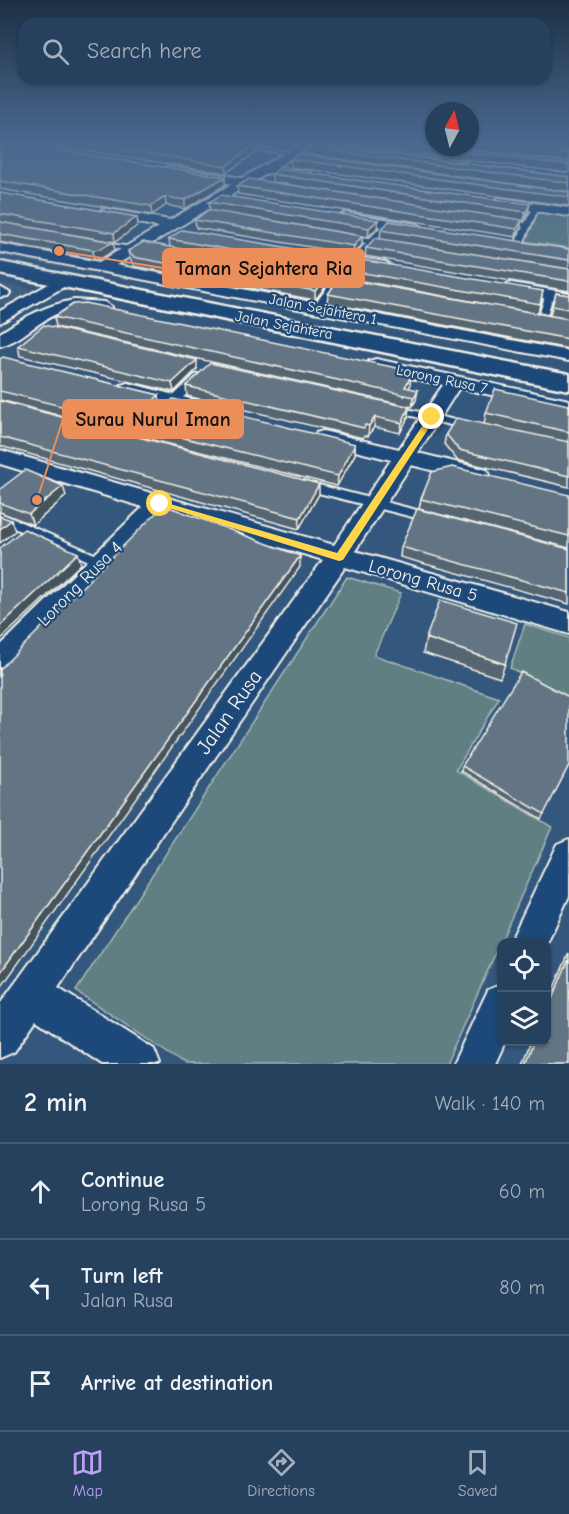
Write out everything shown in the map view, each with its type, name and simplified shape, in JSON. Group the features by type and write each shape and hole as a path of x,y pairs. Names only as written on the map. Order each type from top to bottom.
{"main road":[{"name":"Jalan Sejahtera","path":"0,268 66,292 569,382"}],"street":[{"path":"102,267 140,248 173,225 200,213 218,197 227,193"},
{"path":"218,197 240,201"},
{"path":"482,200 569,212"},
{"path":"92,211 173,225"},
{"path":"331,215 397,222 431,230"},
{"name":"Jalan Sejahtera 1","path":"0,248 569,356"},
{"path":"296,252 399,269"},
{"path":"492,285 569,298"},
{"path":"0,318 66,292 91,304 126,312"},
{"path":"0,341 30,327 66,292"},
{"name":"Lorong Rusa 7","path":"360,362 569,406"},
{"name":"Jalan Rusa","path":"0,1038 339,557 454,382"},
{"path":"104,384 220,412"},
{"path":"301,432 493,479"},
{"name":"Lorong Rusa 5","path":"5,464 160,504 569,623"},
{"name":"Lorong Rusa 4","path":"0,664 160,504"},
{"path":"532,938 569,856"},
{"path":"30,993 139,1064"},
{"path":"474,1064 497,1013"}],"lane":[{"path":"519,244 536,207"},
{"path":"493,220 528,226"},
{"path":"316,308 371,241 397,222"},
{"path":"336,235 394,245"},
{"path":"88,242 140,248"},
{"path":"301,276 359,287"},
{"path":"531,317 547,320 549,295"},
{"path":"146,443 129,439 174,401 207,368"},
{"path":"387,408 477,428"},
{"path":"295,482 444,521"},
{"path":"0,517 102,562"},
{"path":"14,541 28,529"}],"shaded area":[{"path":"0,223 124,246 89,273 0,256"},
{"path":"0,283 39,290 0,313"}],"green space":[{"path":"537,211 569,215 569,248 524,241"},
{"path":"347,577 401,593 374,655 499,698 456,770 552,827 502,938 497,938 497,950 446,1064 184,1064 76,991"},
{"path":"525,624 569,638 569,699 510,668"}],"building":[{"path":"0,193 137,217 114,233 0,214"},
{"path":"70,193 198,193 185,200 165,197 151,206"},
{"path":"280,193 340,193 522,220 517,229"},
{"path":"397,193 448,193 530,204 526,212"},
{"path":"537,193 569,193 569,197"},
{"path":"221,195 378,220 369,228 209,202"},
{"path":"208,210 362,236 354,246 195,220"},
{"path":"389,221 569,249 569,260 381,230"},
{"path":"0,222 113,242 93,250 0,234"},
{"path":"182,230 344,257 335,268 169,239"},
{"path":"375,238 569,269 569,281 366,248"},
{"path":"143,242 327,276 315,291 133,257 128,251"},
{"path":"356,259 543,291 540,304 347,270"},
{"path":"339,278 569,319 569,339 328,294"},
{"path":"556,293 569,295 569,309 552,306"},
{"path":"85,303 407,370 405,375 411,376 405,387 418,390 414,397 54,317 73,304"},
{"path":"44,325 197,360 172,383 18,346"},
{"path":"3,357 159,395 130,423 0,391 0,359"},
{"path":"210,363 409,407 402,423 375,417 369,426 365,425 364,428 186,386"},
{"path":"495,389 569,405 569,432 486,413"},
{"path":"173,399 355,444 338,476 144,428"},
{"path":"0,401 319,484 300,518 0,437"},
{"path":"456,418 569,442 569,476 459,450 446,434"},
{"path":"452,467 569,495 569,536 421,499 432,472"},
{"path":"25,470 63,486 29,514 0,503 0,489"},
{"path":"164,505 300,556 0,973 0,669"},
{"path":"417,509 569,549 569,593 401,547"},
{"path":"0,516 11,520 0,529"},
{"path":"24,529 78,553 0,626 0,548"},
{"path":"440,600 517,623 505,664 426,638"},
{"path":"521,672 569,697 569,765 544,814 462,766"},
{"path":"569,959 569,1064 525,1064 532,1046 551,1046 551,1001"}],"place":[{"name":"Taman Sejahtera Ria","path":"59,251"},
{"name":"Surau Nurul Iman","path":"37,500"}],"route":[{"path":"160,504 339,557 432,417"}]}
